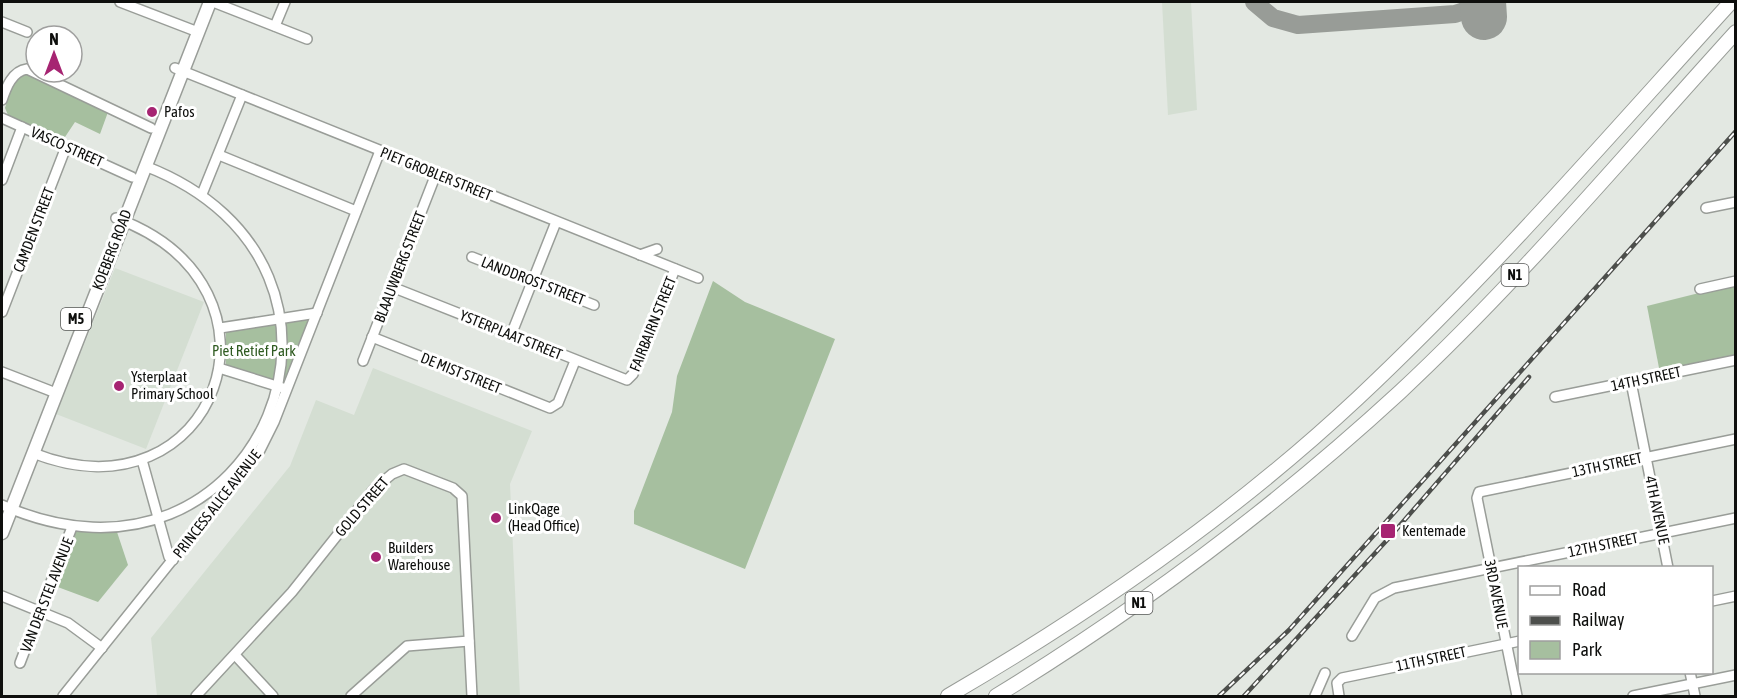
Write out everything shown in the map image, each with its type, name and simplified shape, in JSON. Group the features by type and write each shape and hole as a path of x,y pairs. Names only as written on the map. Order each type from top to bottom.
{"highway":[{"path":"1624,120 1718,2"},
{"name":"N1","path":"948,696 1024,651 1124,585 1268,476 1356,400 1435,324 1731,2"},
{"name":"N1","path":"996,696 1072,650 1174,580 1339,447 1401,390 1518,272 1736,32"}],"main road":[{"name":"KOEBERG ROAD","path":"2,533 4,508 120,220 145,166 194,30 201,2"},
{"name":"KOEBERG ROAD","path":"194,30 212,2"},
{"name":"KOEBERG ROAD","path":"120,220 132,177 151,128 179,69"},
{"name":"KOEBERG ROAD","path":"4,508 33,453 52,392"}],"street":[{"path":"120,2 194,30"},
{"path":"212,2 307,39"},
{"path":"275,26 285,2"},
{"path":"2,22 24,31"},
{"path":"2,100 4,88 17,72 27,69 151,128"},
{"name":"PIET GROBLER STREET","path":"179,69 380,152 698,278"},
{"path":"202,194 242,95"},
{"name":"VASCO STREET","path":"2,118 132,177"},
{"path":"2,180 22,127"},
{"name":"CAMDEN STREET","path":"2,312 66,147"},
{"name":"PRINCESS ALICE AVENUE","path":"63,696 234,485 262,447 283,388 317,313 380,152"},
{"path":"219,155 356,211"},
{"path":"4,508 40,521 72,527 114,529 159,519 190,505 225,478 257,438 283,388 284,352 280,318 272,287 253,248 228,217 202,194 178,180 145,166"},
{"name":"BLAAUWBERG STREET","path":"363,361 436,174"},
{"path":"1706,208 1736,202"},
{"path":"33,453 63,464 90,468 120,466 142,460 170,445 198,417 212,394 219,368 220,328 210,297 188,262 157,238 120,220"},
{"path":"511,335 556,222"},
{"path":"640,255 657,249"},
{"name":"LANDDROST STREET","path":"472,257 594,305"},
{"name":"FAIRBAIRN STREET","path":"631,378 675,269"},
{"path":"1700,289 1736,281"},
{"name":"YSTERPLAAT STREET","path":"392,287 622,380 631,378"},
{"path":"220,328 317,313"},
{"name":"DE MIST STREET","path":"372,337 550,408 558,403 575,361"},
{"name":"14TH STREET","path":"1556,397 1736,360"},
{"path":"219,368 283,388"},
{"path":"2,372 52,392"},
{"name":"4TH AVENUE","path":"1631,382 1668,566"},
{"name":"13TH STREET","path":"1479,492 1736,439"},
{"path":"142,460 169,557 173,560"},
{"name":"GOLD STREET","path":"196,696 292,592 374,489 392,474 404,469 453,488 462,496 472,696"},
{"path":"225,478 234,485"},
{"name":"3RD AVENUE","path":"1479,492 1477,498 1517,696"},
{"name":"12TH STREET","path":"1352,636 1376,598 1383,592 1736,518"},
{"name":"VAN DER STEL AVENUE","path":"20,663 72,527"},
{"path":"2,596 68,623 102,648"},
{"path":"1713,601 1736,596"},
{"path":"351,696 407,646 469,641"},
{"name":"11TH STREET","path":"1339,696 1337,682 1342,678 1518,641"},
{"path":"235,654 273,696"},
{"path":"1315,696 1325,673"},
{"path":"1690,674 1695,696"},
{"path":"1633,696 1736,675"}],"shaded area":[{"path":"1162,2 1191,2 1197,110 1168,115"},
{"name":"Ysterplaat Primary School","path":"115,268 204,302 146,449 56,414"},
{"path":"373,368 532,431 510,484 520,696 157,696 151,638 290,466 316,400 354,415"}],"green space":[{"path":"23,76 24,84 49,84 108,112 100,134 75,122 63,140 8,115 5,108 13,87 15,82"},
{"path":"713,281 745,302 835,339 745,569 634,524 634,511 672,412 677,376"},
{"path":"1735,284 1735,357 1660,373 1647,306"},
{"path":"311,316 286,379 284,379 286,349 284,322"},
{"name":"Piet Retief Park","path":"276,324 279,344 275,382 226,366 226,331"},
{"path":"76,532 117,532 128,565 98,602 55,586"}],"taxiway":[{"path":"1254,2 1273,18 1298,25 1455,14 1467,10 1476,2"}],"runway":[{"path":"1483,2 1484,17"}],"railway":[{"path":"1219,696 1289,630 1736,131"},
{"path":"1244,696 1388,539 1529,377"}],"place":[{"name":"Pafos","path":"152,112"},
{"name":"Ysterplaat Primary School","path":"119,386"},
{"name":"LinkQage (Head Office)","path":"496,518"},
{"name":"Kentemade","path":"1388,531"},
{"name":"Builders Warehouse","path":"376,557"}]}
